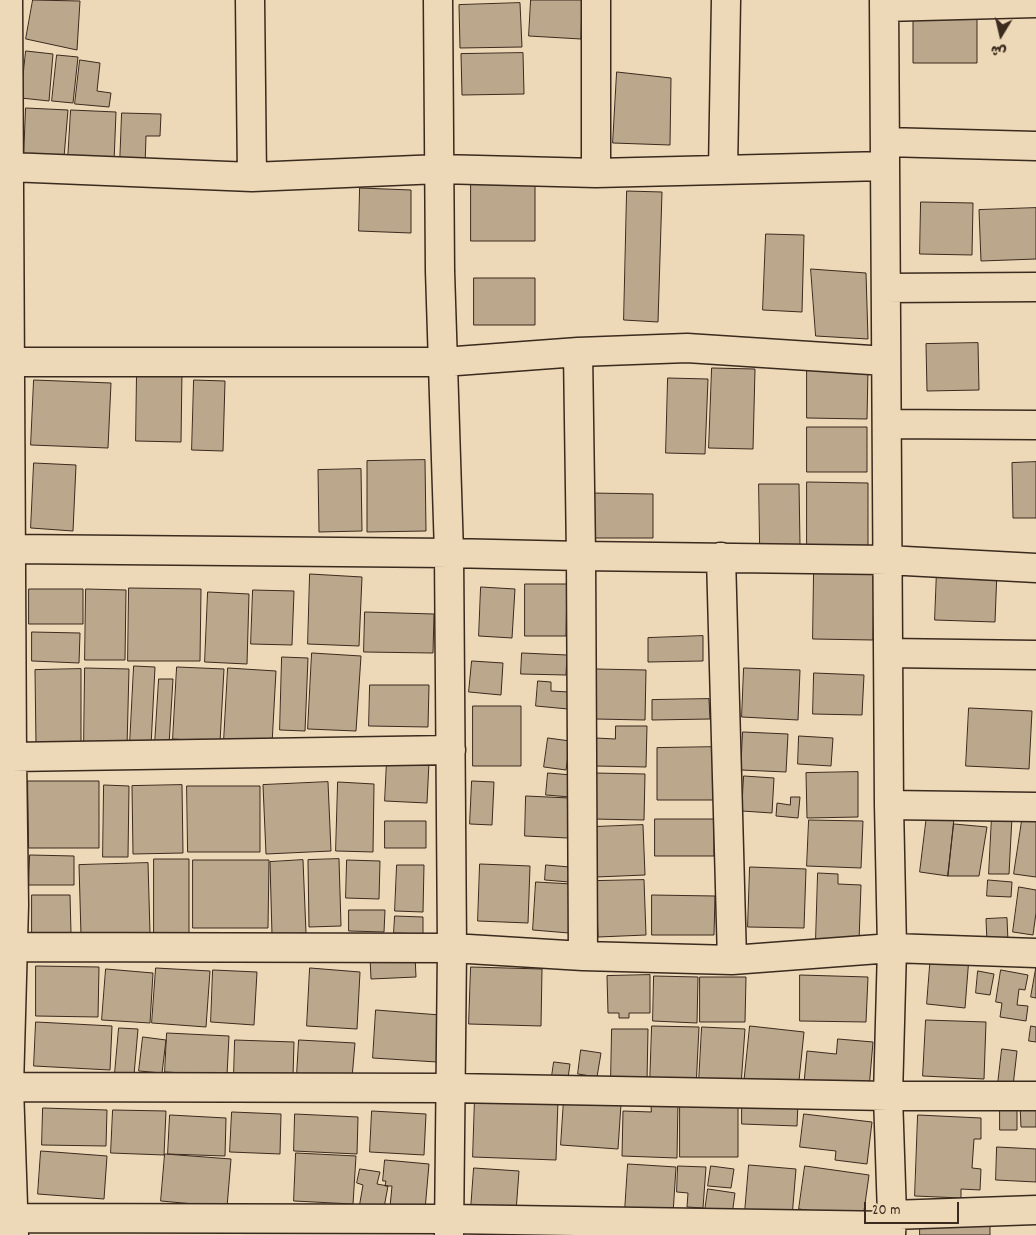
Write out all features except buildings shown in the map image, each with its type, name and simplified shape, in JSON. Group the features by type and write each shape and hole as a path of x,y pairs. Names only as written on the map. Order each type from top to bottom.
{"street":[{"path":"8,0 4,130 9,167 5,316 10,362 5,510 11,549 6,723 12,757 7,904 12,946 4,1086 14,1226 891,1225 1036,1210"},
{"path":"250,0 252,177"},
{"path":"438,0 440,272 450,553 452,948 449,1227"},
{"path":"596,0 596,173"},
{"path":"723,170 726,0"},
{"path":"891,1225 888,1096 892,948 889,805 884,3 1036,3"},
{"path":"9,167 252,177 439,169 596,173 723,170 885,154 1036,146"},
{"path":"886,288 1036,287"},
{"path":"10,362 443,362 578,352 687,348 886,361"},
{"path":"578,352 583,956"},
{"path":"887,424 1036,425"},
{"path":"11,549 450,553 887,560 1036,568"},
{"path":"721,557 732,960"},
{"path":"888,654 1036,655"},
{"path":"12,757 451,750"},
{"path":"889,805 1036,807"},
{"path":"12,946 452,948 583,956 732,960 892,948 1036,953"},
{"path":"4,1086 451,1088 888,1096 1036,1096"}]}
